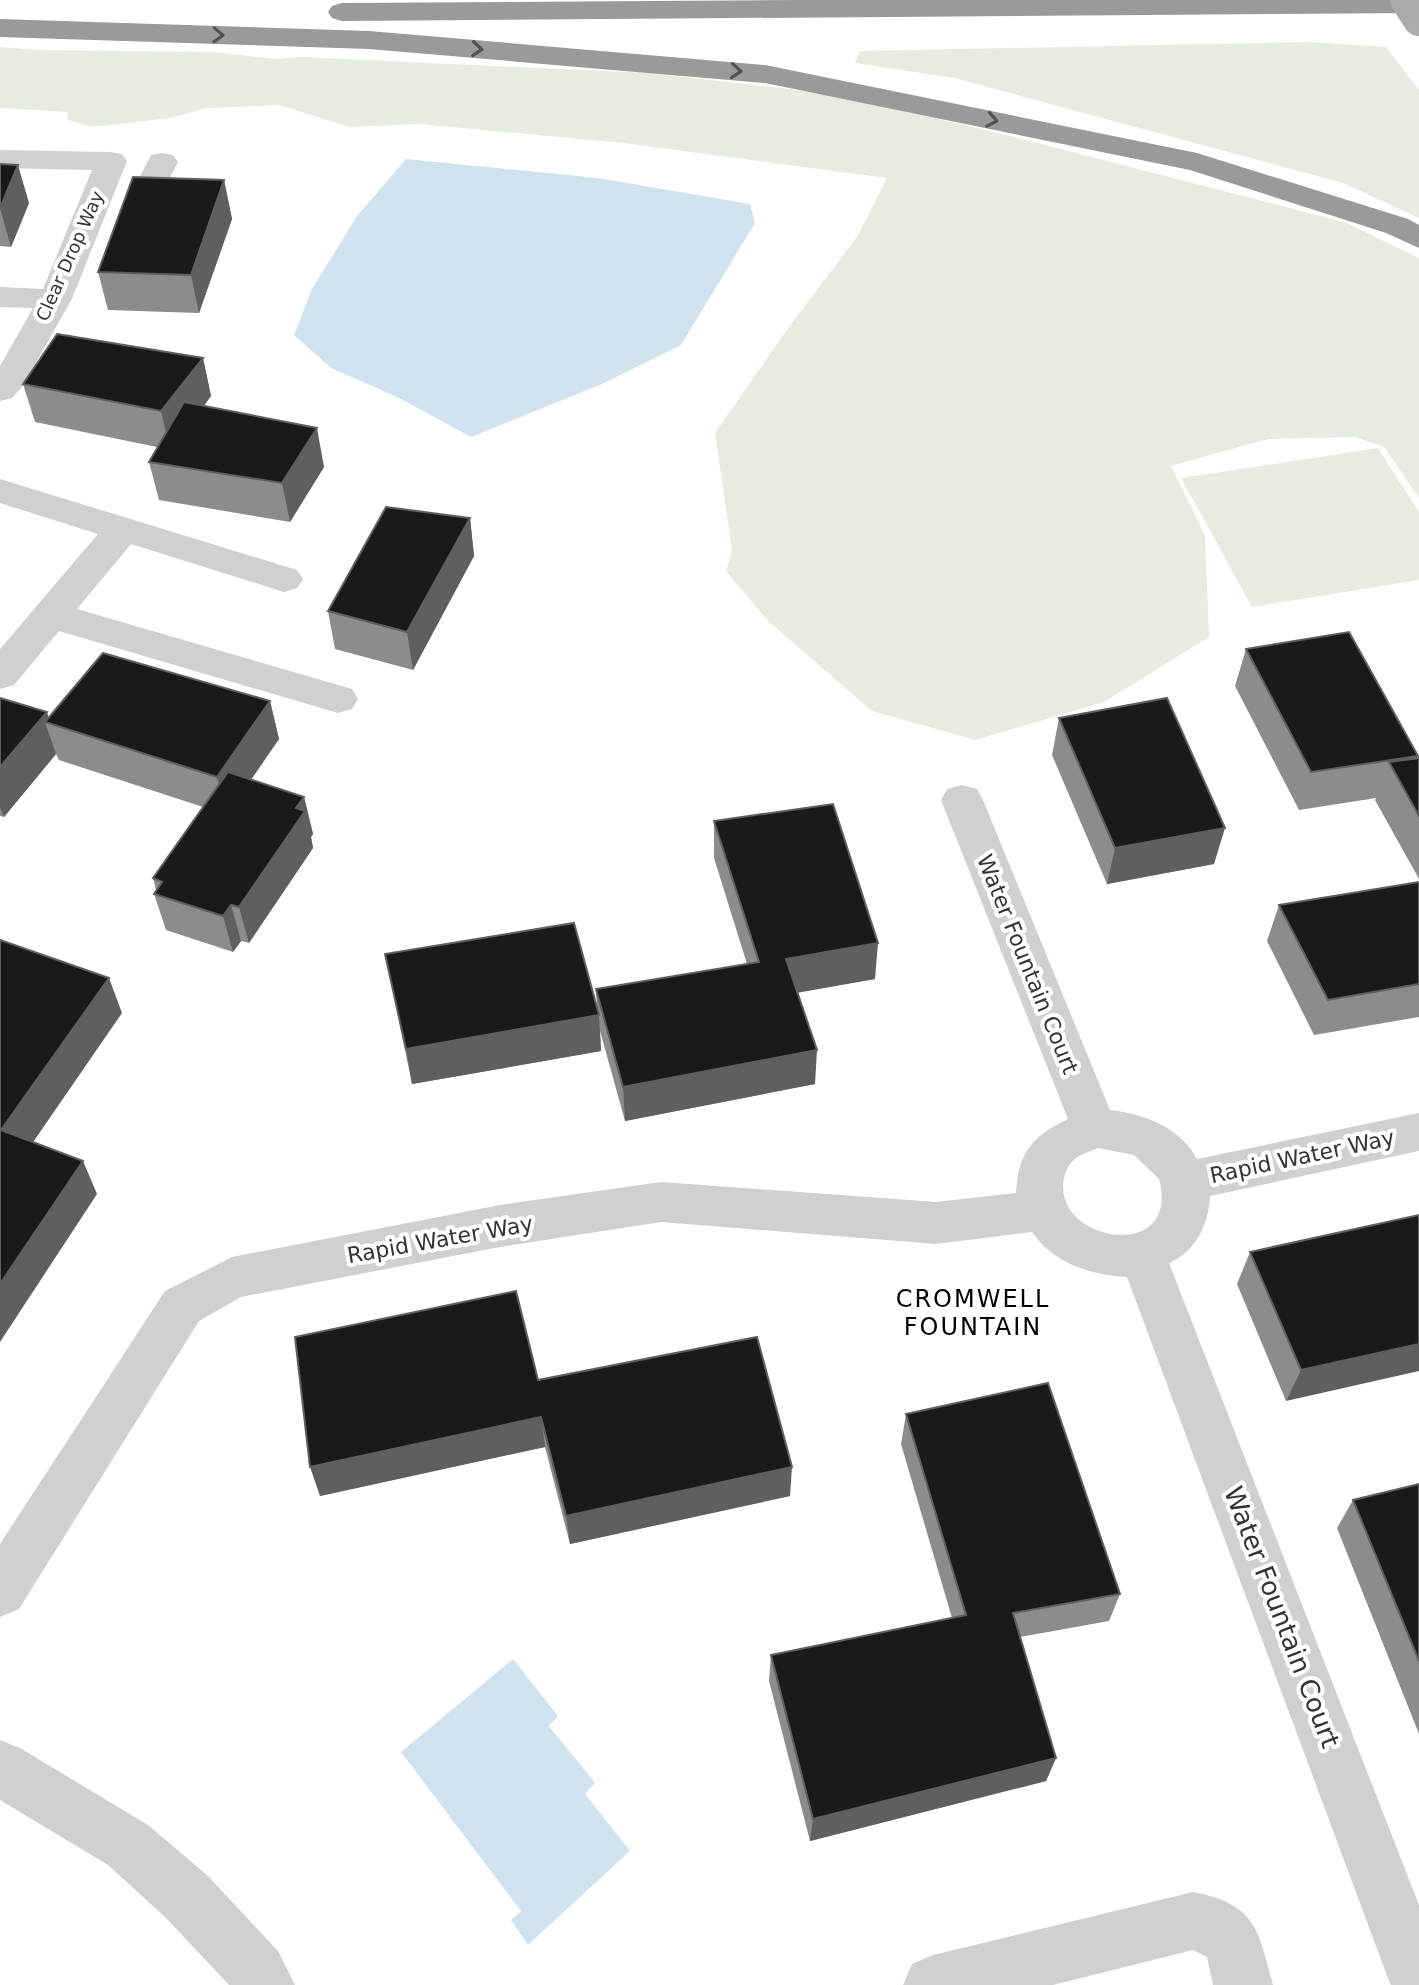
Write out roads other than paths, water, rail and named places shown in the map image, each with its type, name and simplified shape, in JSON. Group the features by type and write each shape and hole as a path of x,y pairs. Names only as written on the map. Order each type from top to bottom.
{"highway":[{"path":"0,15 1419,4"},
{"path":"1227,5 1419,12"},
{"path":"0,28 369,40 765,74 1197,162 1397,226 1419,238"}],"main road":[{"path":"1406,0 1419,20"}],"street":[{"name":"Clear Drop Way","path":"0,159 111,161 55,299 10,379 0,390"},
{"path":"147,194 162,162"},
{"path":"0,297 55,299"},
{"path":"3,496 124,528 284,579"},
{"path":"0,675 124,528"},
{"path":"50,615 338,699"},
{"name":"Water Fountain Court","path":"962,800 1094,1128"},
{"path":"1094,1128 1116,1129 1138,1135 1159,1146 1174,1162 1185,1181 1188,1199 1185,1217 1176,1233 1161,1246 1142,1254 1119,1257 1094,1253 1073,1243 1054,1228 1042,1210 1037,1187 1040,1166 1052,1148 1070,1135 1094,1128"},
{"name":"Rapid Water Way","path":"1185,1181 1419,1132"},
{"name":"Rapid Water Way","path":"0,1591 182,1306 232,1278 500,1226 661,1202 936,1223 1042,1210"},
{"name":"Water Fountain Court","path":"1142,1254 1419,1981"},
{"path":"0,1768 128,1845 187,1897 257,1972 265,1985"},
{"path":"933,1985 1193,1921 1217,1924 1229,1936 1243,1985"}],"water":[{"path":"406,159 598,178 750,204 755,223 681,345 602,384 471,437 397,397 331,368 294,335 312,289 357,216"},
{"path":"513,1659 558,1716 549,1726 595,1783 585,1794 630,1851 528,1945 511,1920 521,1911 401,1752"}],"district":[{"name":"CROMWELL FOUNTAIN","path":"973,1313"}]}
